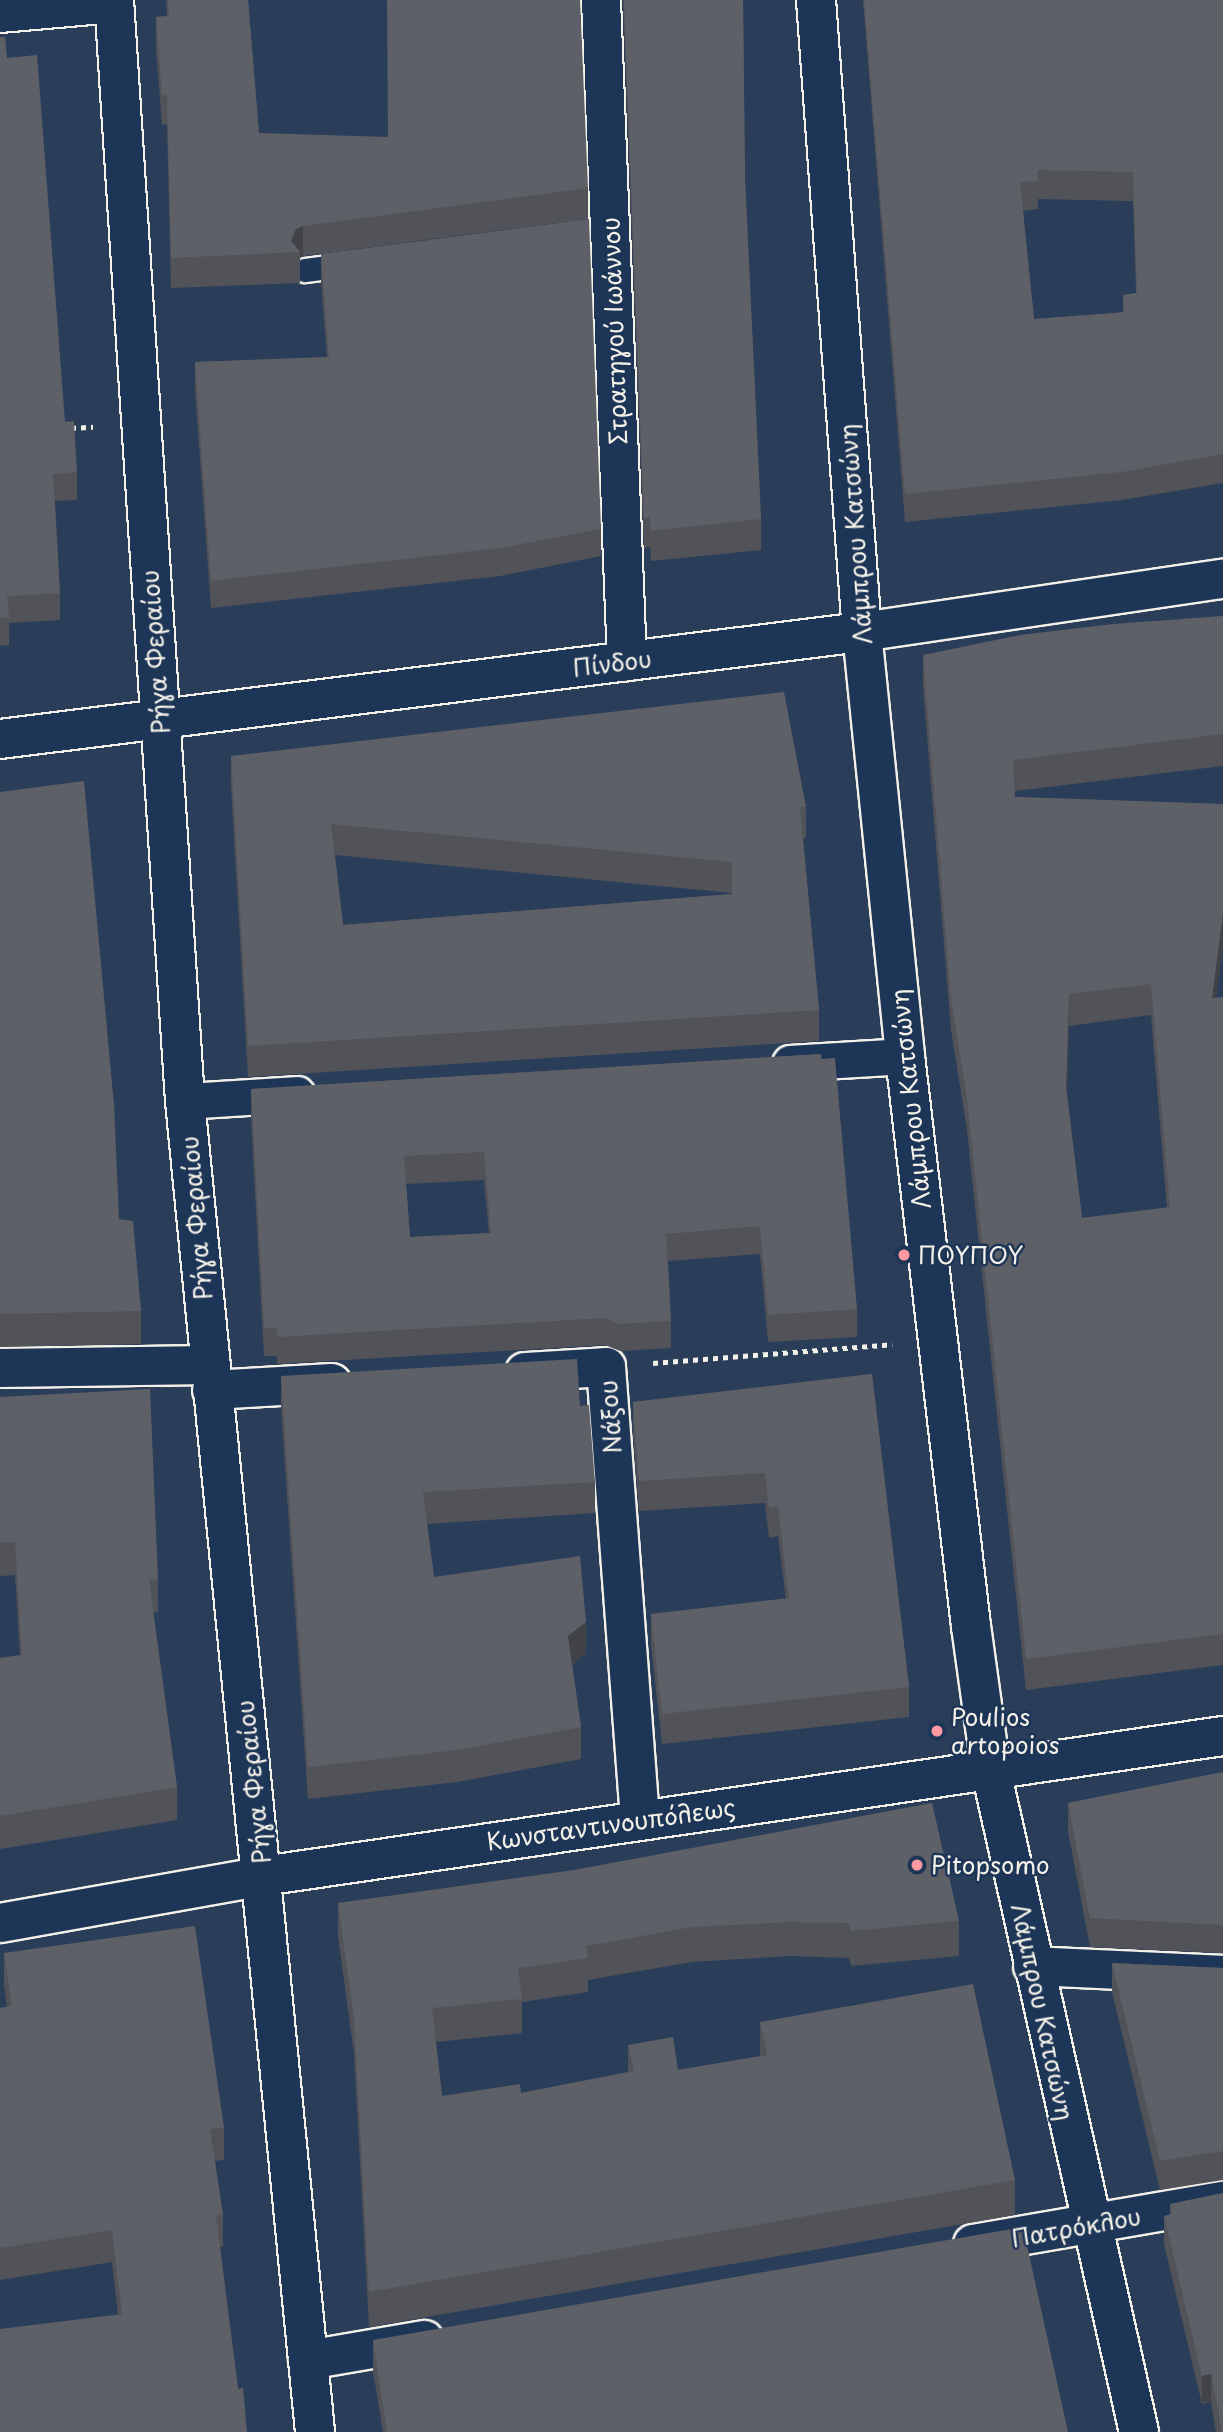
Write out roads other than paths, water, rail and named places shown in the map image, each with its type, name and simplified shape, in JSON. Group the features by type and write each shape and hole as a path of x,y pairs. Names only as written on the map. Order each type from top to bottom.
{"street":[{"name":"Στρατηγού Ιωάννου","path":"601,0 596,232 627,662"},
{"name":"Λάμπρου Κατσώνη","path":"816,0 862,632 905,1056 991,1771 1139,2432"},
{"path":"0,13 114,2"},
{"name":"Ρήγα Φεραίου","path":"114,2 186,1101 210,1378 263,1876 315,2432"},
{"name":"Πίνδου","path":"0,739 862,632 1223,579"},
{"path":"752,1066 905,1056"},
{"path":"186,1101 324,1092"},
{"name":"Νάξου","path":"483,1374 606,1367 640,1819"},
{"path":"0,1368 210,1378 375,1380"},
{"name":"Κωνσταντινουπόλεως","path":"0,1923 263,1876 1223,1736"},
{"path":"1033,1966 1223,1975"},
{"name":"Πατρόκλου","path":"940,2250 1223,2202"},
{"path":"308,2360 459,2334"}],"lane":[{"path":"304,270 374,261"}],"place":[{"name":"ΠΟΥΠΟΥ","path":"904,1255"},
{"name":"Poulios artopoios","path":"937,1731"},
{"name":"Pitopsomo","path":"917,1865"}]}
